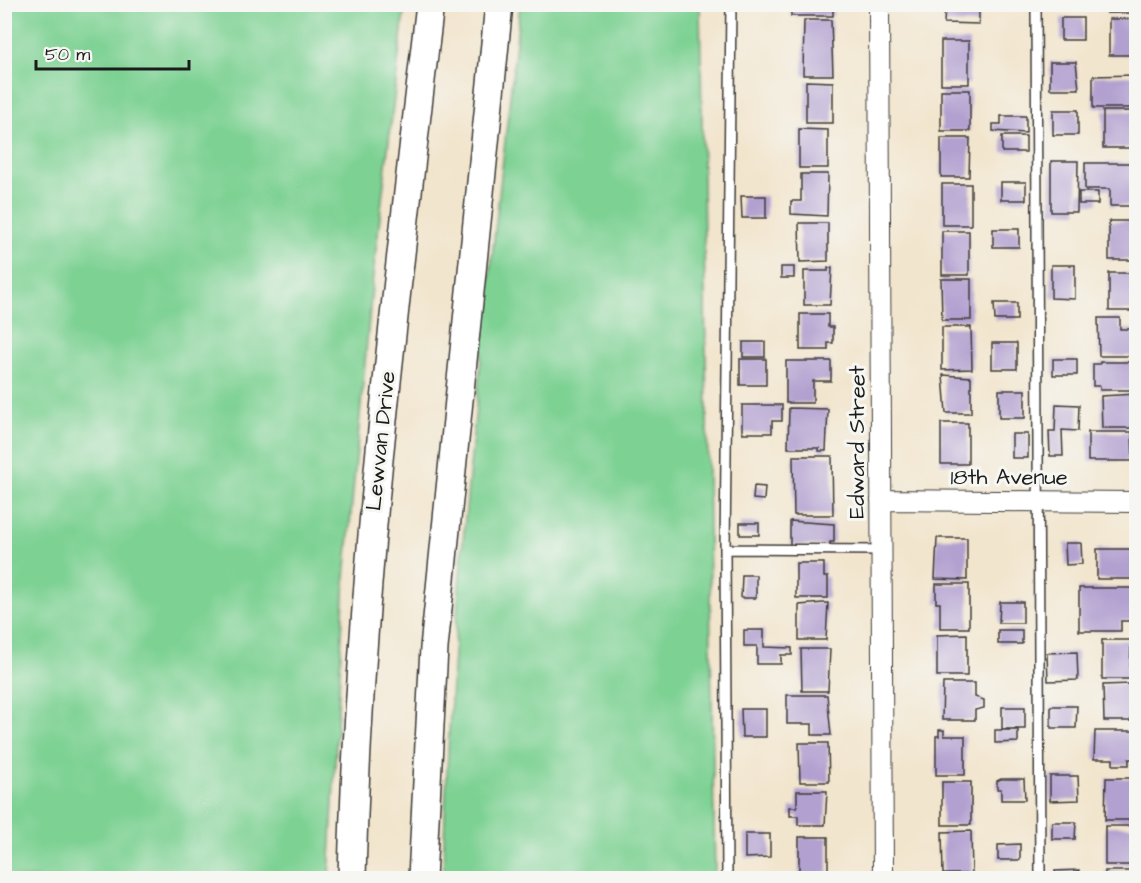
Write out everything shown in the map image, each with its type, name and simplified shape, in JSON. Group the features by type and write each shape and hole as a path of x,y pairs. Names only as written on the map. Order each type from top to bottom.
{"main road":[{"name":"Lewvan Drive","path":"352,879 363,640 376,481 430,4"},
{"path":"422,879 434,648 499,4"}],"street":[{"name":"Edward Street","path":"879,4 883,879"},
{"name":"18th Avenue","path":"881,500 1137,502"}],"lane":[{"path":"727,879 725,549 731,4"},
{"path":"1036,4 1036,501 1040,879"},
{"path":"725,549 881,550"}],"green space":[{"path":"5,4 405,5 373,276 345,578 329,878 5,878"},
{"path":"520,5 700,5 715,878 443,878 447,769 462,550"}],"building":[{"path":"791,4 833,4 833,16 791,16"},
{"path":"940,4 979,4 979,24 944,23 945,8 940,8"},
{"path":"1107,4 1135,4 1135,13 1107,13"},
{"path":"1061,18 1083,18 1083,40 1061,40"},
{"path":"1109,19 1136,19 1136,55 1109,55"},
{"path":"804,20 831,20 833,75 803,75"},
{"path":"941,41 969,41 969,84 941,84"},
{"path":"1050,62 1076,62 1079,89 1050,89"},
{"path":"1136,75 1136,108 1093,108 1093,76"},
{"path":"806,81 833,82 833,123 806,123"},
{"path":"941,90 970,90 970,131 941,131"},
{"path":"1053,110 1078,110 1078,135 1053,135"},
{"path":"1103,111 1136,111 1136,148 1103,148"},
{"path":"1001,116 1026,116 1026,133 993,131 993,124 1001,124"},
{"path":"799,129 828,130 828,168 799,168"},
{"path":"1002,136 1026,136 1026,152 1002,152"},
{"path":"941,138 970,138 969,177 941,177"},
{"path":"1051,161 1078,161 1077,212 1051,212"},
{"path":"1085,163 1136,163 1136,206 1110,206 1110,189 1085,189"},
{"path":"801,174 828,174 827,216 791,214 791,201 801,201"},
{"path":"1001,182 1026,182 1026,200 1001,200"},
{"path":"942,184 971,184 971,225 942,225"},
{"path":"1079,192 1098,192 1098,204 1079,204"},
{"path":"741,196 766,196 766,218 742,218"},
{"path":"1109,221 1136,221 1136,260 1109,260"},
{"path":"799,223 828,223 828,261 800,262"},
{"path":"993,229 1019,229 1019,247 993,247"},
{"path":"942,231 969,231 969,275 942,275"},
{"path":"1051,265 1075,265 1075,299 1051,298"},
{"path":"781,267 794,267 794,278 781,278"},
{"path":"828,268 832,268 830,305 804,305 804,271 828,271"},
{"path":"1109,273 1136,273 1136,311 1109,311"},
{"path":"941,279 971,279 971,320 942,320"},
{"path":"994,303 1017,303 1017,320 995,320"},
{"path":"800,314 828,314 828,327 833,327 833,343 828,343 828,350 800,350"},
{"path":"1098,318 1120,318 1120,329 1136,329 1136,356 1099,356"},
{"path":"942,327 971,327 972,369 942,370"},
{"path":"743,342 765,342 765,357 743,357"},
{"path":"992,343 1017,343 1017,369 992,369"},
{"path":"740,359 766,359 766,385 740,385"},
{"path":"1053,359 1077,359 1077,375 1053,375"},
{"path":"786,361 831,361 831,381 813,381 813,403 786,403"},
{"path":"1100,362 1136,362 1136,390 1100,390 1100,386 1093,386 1093,364 1100,364"},
{"path":"943,375 971,377 971,413 946,413"},
{"path":"999,390 1025,390 1025,418 999,418"},
{"path":"1136,394 1136,418 1133,418 1133,428 1102,428 1101,396"},
{"path":"1056,404 1079,405 1078,431 1062,430 1063,456 1050,456 1049,431 1055,431"},
{"path":"742,405 782,405 782,421 772,421 772,433 742,433"},
{"path":"789,408 828,409 826,451 819,451 819,448 788,448"},
{"path":"941,423 968,423 968,464 941,464"},
{"path":"1088,432 1132,432 1133,461 1088,461"},
{"path":"1012,434 1028,434 1028,458 1012,458"},
{"path":"793,456 832,456 833,515 794,515"},
{"path":"754,486 765,487 764,500 753,499"},
{"path":"790,521 834,524 834,542 830,542 830,546 790,545"},
{"path":"740,523 759,523 759,535 740,535"},
{"path":"937,538 967,538 967,580 935,579"},
{"path":"1065,543 1081,543 1082,564 1066,565"},
{"path":"1097,549 1136,549 1136,579 1097,579"},
{"path":"796,563 824,563 824,577 828,577 828,598 796,598"},
{"path":"742,575 756,575 756,598 741,598"},
{"path":"936,584 969,584 969,628 940,628 940,603 936,603"},
{"path":"1136,585 1136,614 1133,614 1133,621 1121,621 1121,631 1079,631 1079,588 1134,588"},
{"path":"1000,602 1023,602 1023,623 999,623"},
{"path":"828,603 826,640 799,640 799,605"},
{"path":"744,630 764,630 764,647 792,648 792,655 781,655 781,664 757,664 757,646 744,646"},
{"path":"998,630 1022,630 1022,644 998,644"},
{"path":"967,634 967,676 937,676 937,635"},
{"path":"1102,640 1131,640 1130,679 1102,679"},
{"path":"801,649 830,649 828,691 802,691"},
{"path":"1077,652 1078,680 1048,681 1047,653"},
{"path":"943,683 975,683 975,697 984,700 984,708 975,710 975,720 942,720"},
{"path":"1131,684 1131,721 1104,721 1103,685"},
{"path":"787,695 827,695 831,735 812,735 812,724 787,724"},
{"path":"1051,706 1077,706 1076,728 1051,728"},
{"path":"1002,707 1025,707 1025,729 1002,729"},
{"path":"741,709 766,709 766,737 742,737"},
{"path":"939,730 944,730 944,736 965,736 965,775 936,775 936,736 939,736"},
{"path":"995,730 1018,730 1018,742 995,743"},
{"path":"1095,731 1134,731 1134,759 1129,759 1129,765 1113,765 1113,759 1094,759"},
{"path":"799,743 828,743 829,782 800,782"},
{"path":"1050,776 1078,776 1079,800 1050,801"},
{"path":"1106,778 1135,778 1135,820 1105,820"},
{"path":"1024,779 1025,800 1001,800 1001,789 997,789 997,781"},
{"path":"942,782 971,782 971,825 942,825"},
{"path":"797,791 827,791 825,825 798,825 798,816 790,816 790,807 797,807"},
{"path":"1052,822 1076,822 1075,839 1052,839"},
{"path":"1105,826 1134,826 1134,865 1105,865"},
{"path":"971,831 972,874 943,874 942,832"},
{"path":"745,834 770,834 770,857 745,858"},
{"path":"799,837 828,837 828,876 799,876"},
{"path":"1020,844 1020,860 998,860 998,845"},
{"path":"1079,870 1079,878 1056,878 1055,871"},
{"path":"1105,871 1135,871 1135,878 1105,878"}]}
